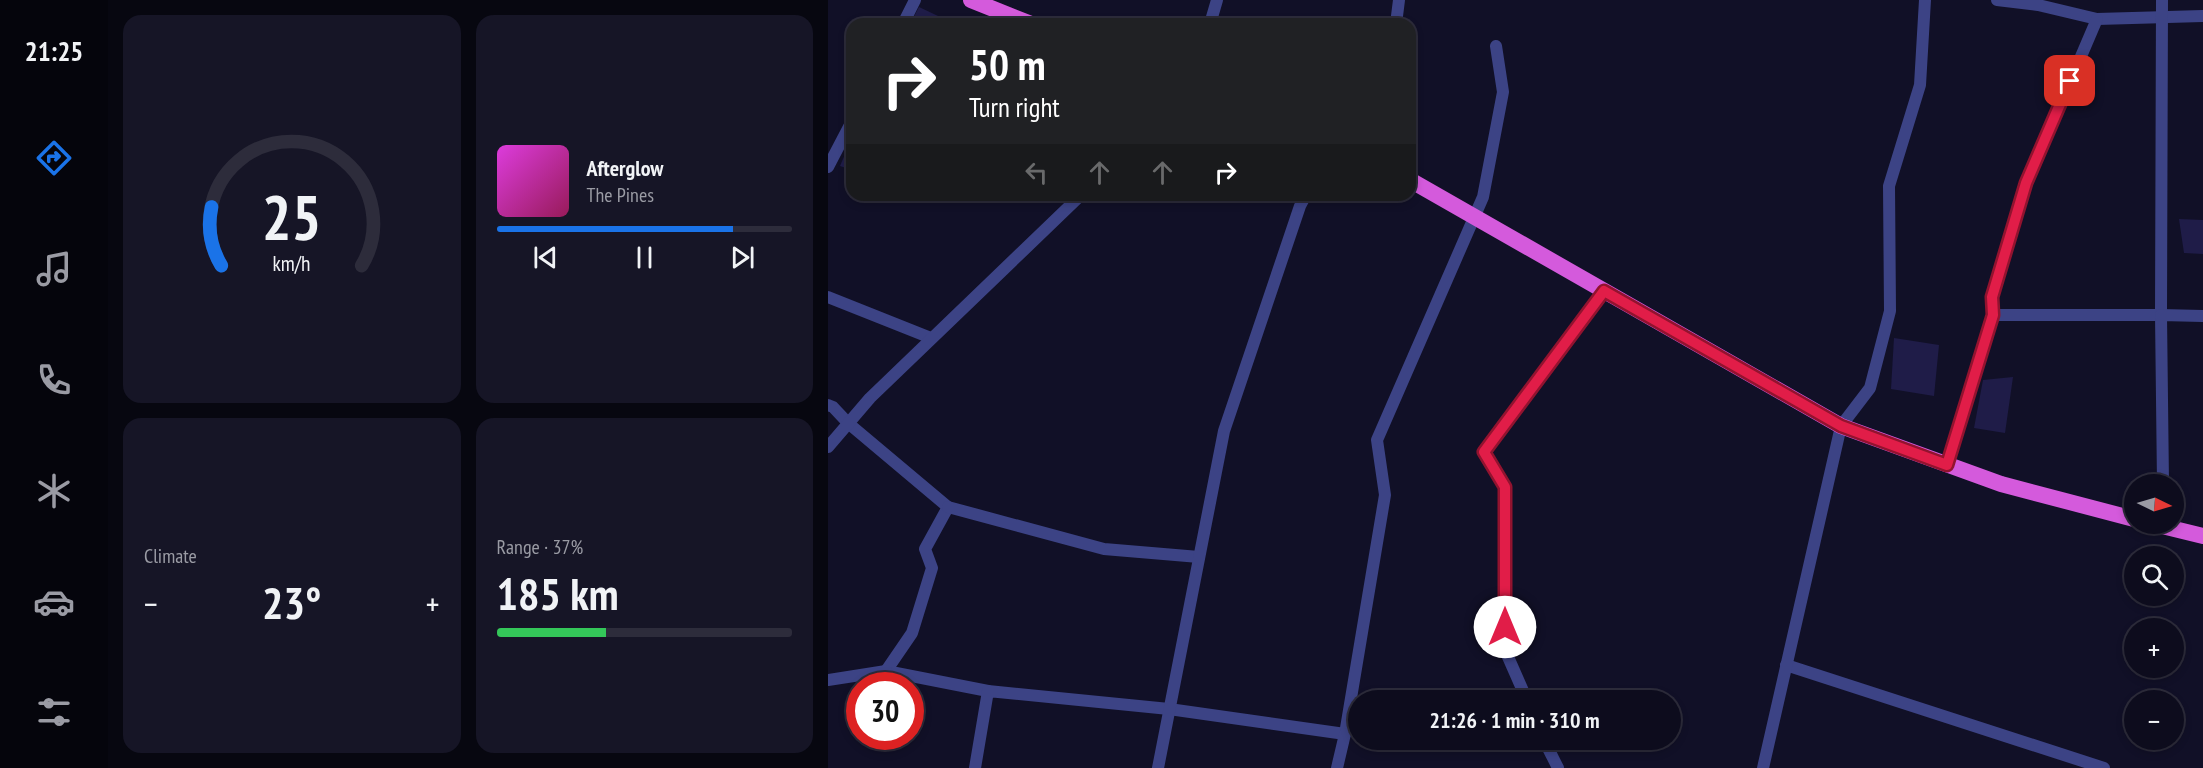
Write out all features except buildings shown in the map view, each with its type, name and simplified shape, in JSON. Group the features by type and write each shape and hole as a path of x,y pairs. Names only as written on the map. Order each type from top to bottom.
{"highway":[{"path":"971,0 1016,18"},
{"path":"1416,183 1841,426 2001,484 2124,516"},
{"path":"2184,531 2203,536"}],"street":[{"path":"906,18 915,0"},
{"path":"1212,18 1217,0"},
{"path":"1397,18 1399,0"},
{"path":"1763,768 1841,426 1870,388 1890,310 1889,186 1920,85 1925,0"},
{"path":"1997,0 2038,6 2097,20 2203,16"},
{"path":"2162,0 2163,474"},
{"path":"1947,465 1993,315 1992,297 2026,183 2097,20"},
{"path":"1337,768 1345,734 1385,495 1377,440 1483,197 1503,92 1496,46"},
{"path":"828,167 846,132"},
{"path":"828,447 870,398 1075,201"},
{"path":"1158,768 1224,431 1303,201"},
{"path":"1523,690 1505,650 1505,487 1484,452 1604,291"},
{"path":"828,297 931,338"},
{"path":"1993,315 2203,316"},
{"path":"828,405 948,507 1104,549 1199,557"},
{"path":"886,671 912,633 932,568 925,549 948,507"},
{"path":"1786,665 2104,768"},
{"path":"828,680 886,671 988,691 1169,709 1345,734"},
{"path":"975,768 988,691"},
{"path":"1548,750 1558,768"}],"route":[{"path":"1505,627 1505,487 1484,452 1604,291 1841,426 1947,465 1993,315 1992,297 2026,183 2070,81"}]}
